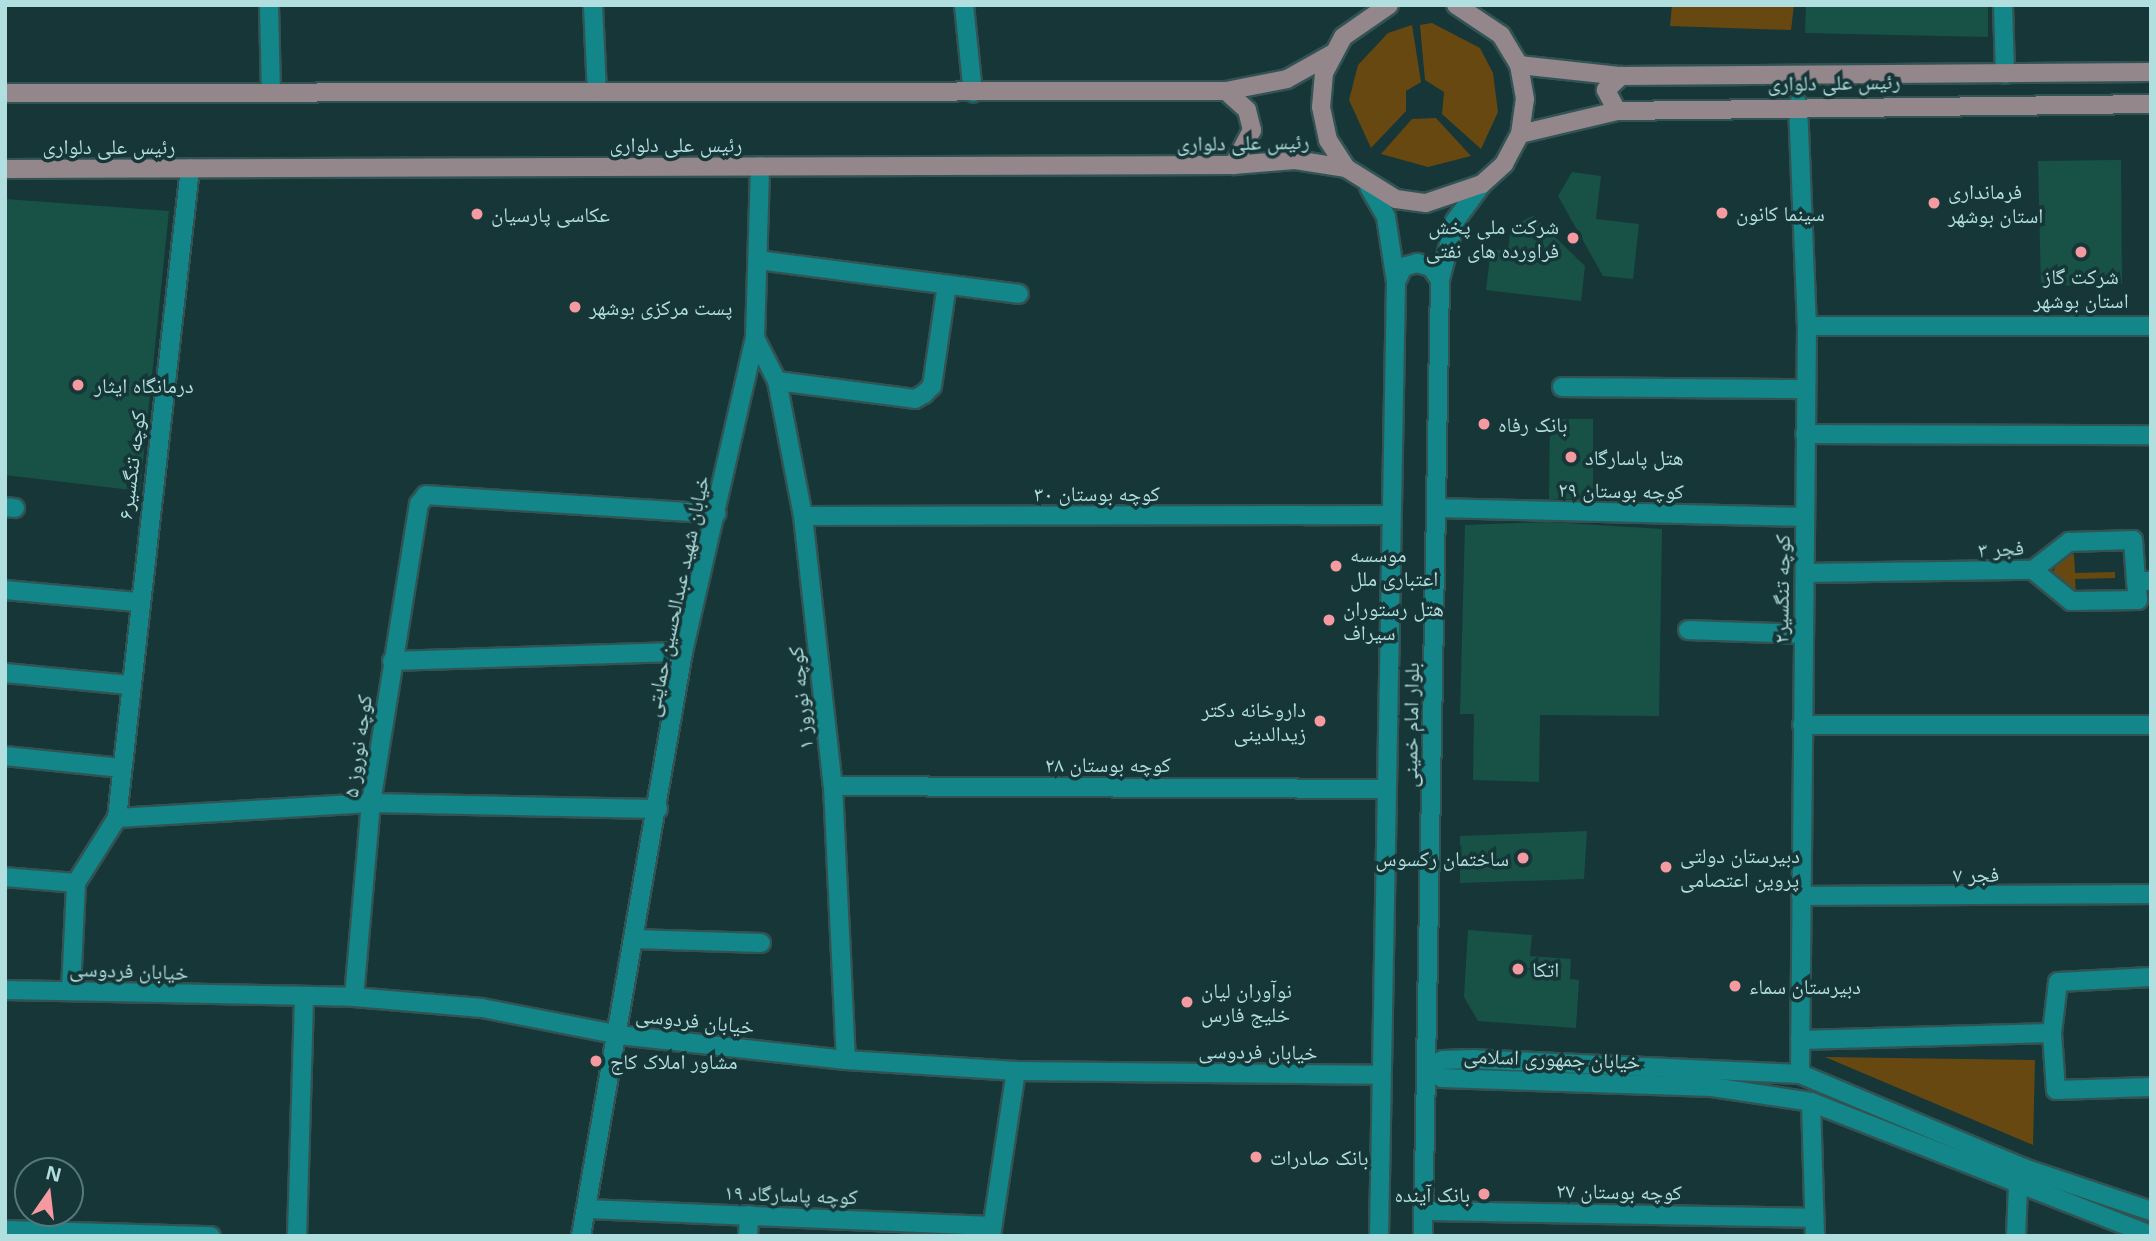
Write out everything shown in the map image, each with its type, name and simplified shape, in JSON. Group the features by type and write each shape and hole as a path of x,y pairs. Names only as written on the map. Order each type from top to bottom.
{"main road":[{"path":"5,93 1226,92 1287,79 1332,54 1368,11 1389,5"},
{"path":"1332,54 1321,107 1328,139 1346,168 1369,187 1426,203 1482,184 1503,164 1520,134 1525,99 1518,65 1501,35 1456,5"},
{"name":"رئیس علی دلواری","path":"1518,65 1621,76 2151,72"},
{"path":"1617,111 1610,108 1606,90 1621,76"},
{"path":"1226,92 1247,110 1252,130 1233,165"},
{"name":"رئیس علی دلواری","path":"1520,134 1617,111 1798,104 2151,104"},
{"name":"رئیس علی دلواری","path":"5,169 1233,165 1295,160 1346,168"}],"street":[{"path":"269,5 271,93"},
{"path":"593,5 597,92"},
{"path":"964,5 973,93"},
{"path":"2003,5 2005,74"},
{"name":"کوچه تنگسیر۲","path":"1798,104 1807,326 1800,1074"},
{"name":"خیابان شهید عبدالحسین حمایتی","path":"581,1236 619,1035 683,652 755,338 760,166"},
{"name":"کوچه تنگسیر۶","path":"117,818 137,603 190,169"},
{"name":"بلوار امام خمینی","path":"1423,1236 1440,280 1455,221 1482,184"},
{"name":"بلوار امام خمینی","path":"1369,187 1386,217 1396,282 1383,789 1379,1236"},
{"path":"758,260 1019,294"},
{"path":"1396,282 1403,267 1417,263 1431,267 1440,280"},
{"path":"777,381 915,399 925,394 932,386 947,285"},
{"path":"1807,326 2151,326"},
{"name":"کوچه نوروز ۱","path":"755,338 777,381 803,516 833,786 846,1060"},
{"path":"1562,387 1806,389"},
{"path":"1805,434 2151,435"},
{"name":"کوچه نوروز ۵","path":"354,998 370,803 418,504 426,495 716,514"},
{"name":"کوچه بوستان ۲۹","path":"1436,508 1805,517"},
{"name":"کوچه بوستان ۳۰","path":"803,516 1391,515"},
{"name":"فجر ۳","path":"1805,573 2033,570 2068,542 2133,540 2144,581"},
{"path":"2033,570 2071,601 2138,600 2144,581"},
{"path":"5,590 137,603"},
{"path":"1688,630 1804,634"},
{"path":"392,661 683,652"},
{"path":"5,673 130,685"},
{"path":"1802,725 2151,725"},
{"path":"5,756 121,768"},
{"name":"کوچه بوستان ۲۸","path":"833,786 1383,789"},
{"path":"71,990 76,883 117,818 370,803 658,809"},
{"path":"5,877 76,883"},
{"name":"فجر ۷","path":"1801,896 2151,894"},
{"path":"635,939 761,943"},
{"path":"2151,977 2058,982 2052,1033 2056,1090 2151,1087"},
{"name":"خیابان فردوسی","path":"5,990 354,998 482,1008 619,1035 846,1060 1016,1070 1381,1075"},
{"path":"297,1236 304,998"},
{"path":"1800,1041 2052,1033"},
{"name":"خیابان جمهوری اسلامی","path":"2151,1211 2024,1168 1800,1074 1475,1059 1443,1059 1428,1067 1442,1078 1712,1087 1811,1102 2018,1187 2151,1235"},
{"path":"1474,1078 1475,1059"},
{"path":"991,1231 1016,1070"},
{"path":"1811,1102 1814,1227"},
{"path":"2016,1236 2018,1187"},
{"name":"کوچه پاسارگاد ۱۹","path":"587,1209 748,1215 991,1231"},
{"name":"کوچه بوستان ۲۷","path":"1423,1211 1814,1227"},
{"path":"748,1215 748,1236"},
{"path":"5,1230 211,1236"}],"shaded area":[{"path":"1672,5 1794,5 1791,30 1670,26"},
{"path":"1432,23 1480,48 1493,73 1498,112 1481,149 1442,114 1444,92 1425,80 1420,25"},
{"path":"1412,25 1421,82 1406,91 1406,111 1371,148 1349,100 1358,65 1388,33"},
{"path":"1436,118 1471,156 1428,167 1381,154 1412,119"},
{"path":"2074,554 2075,573 2115,572 2115,578 2075,579 2076,594 2053,572 2059,559"},
{"path":"1825,1057 2035,1060 2033,1145"}],"building":[{"path":"1806,5 1988,5 1988,37 1805,33"},
{"name":"شرکت گاز استان بوشهر","path":"2121,160 2122,284 2041,286 2038,161"},
{"path":"1572,172 1601,176 1596,219 1639,224 1633,279 1603,276 1558,196"},
{"name":"درمانگاه ایثار","path":"5,199 169,211 140,491 5,475"},
{"path":"1533,216 1585,266 1581,301 1486,290 1491,249 1508,251 1511,226"},
{"name":"هتل پاسارگاد","path":"1550,419 1593,419 1593,500 1549,499"},
{"path":"1549,522 1662,529 1659,716 1540,715 1539,782 1473,780 1474,714 1460,714 1465,525"},
{"name":"ساختمان رکسوس","path":"1587,831 1584,879 1460,883 1460,836"},
{"name":"اتکا","path":"1468,930 1532,935 1530,956 1571,959 1570,979 1579,980 1576,1028 1478,1021 1464,997"}],"place":[{"name":"فرمانداری استان بوشهر","path":"1934,203"},
{"name":"سینما کانون","path":"1722,213"},
{"name":"عکاسی پارسیان","path":"477,214"},
{"name":"شرکت ملی پخش فراورده های نفتی","path":"1573,238"},
{"name":"شرکت گاز استان بوشهر","path":"2081,252"},
{"name":"پست مرکزی بوشهر","path":"575,307"},
{"name":"درمانگاه ایثار","path":"78,385"},
{"name":"بانک رفاه","path":"1484,424"},
{"name":"هتل پاسارگاد","path":"1571,457"},
{"name":"موسسه اعتباری ملل","path":"1336,566"},
{"name":"هتل رستوران سیراف","path":"1329,620"},
{"name":"داروخانه دکتر زیدالدینی","path":"1320,721"},
{"name":"ساختمان رکسوس","path":"1523,858"},
{"name":"دبیرستان دولتی پروین اعتصامی","path":"1666,867"},
{"name":"اتکا","path":"1518,969"},
{"name":"دبیرستان سماء","path":"1735,986"},
{"name":"نوآوران لیان خلیج فارس","path":"1187,1002"},
{"name":"مشاور املاک کاج","path":"596,1061"},
{"name":"بانک صادرات","path":"1256,1157"},
{"name":"بانک آینده","path":"1484,1194"}]}
